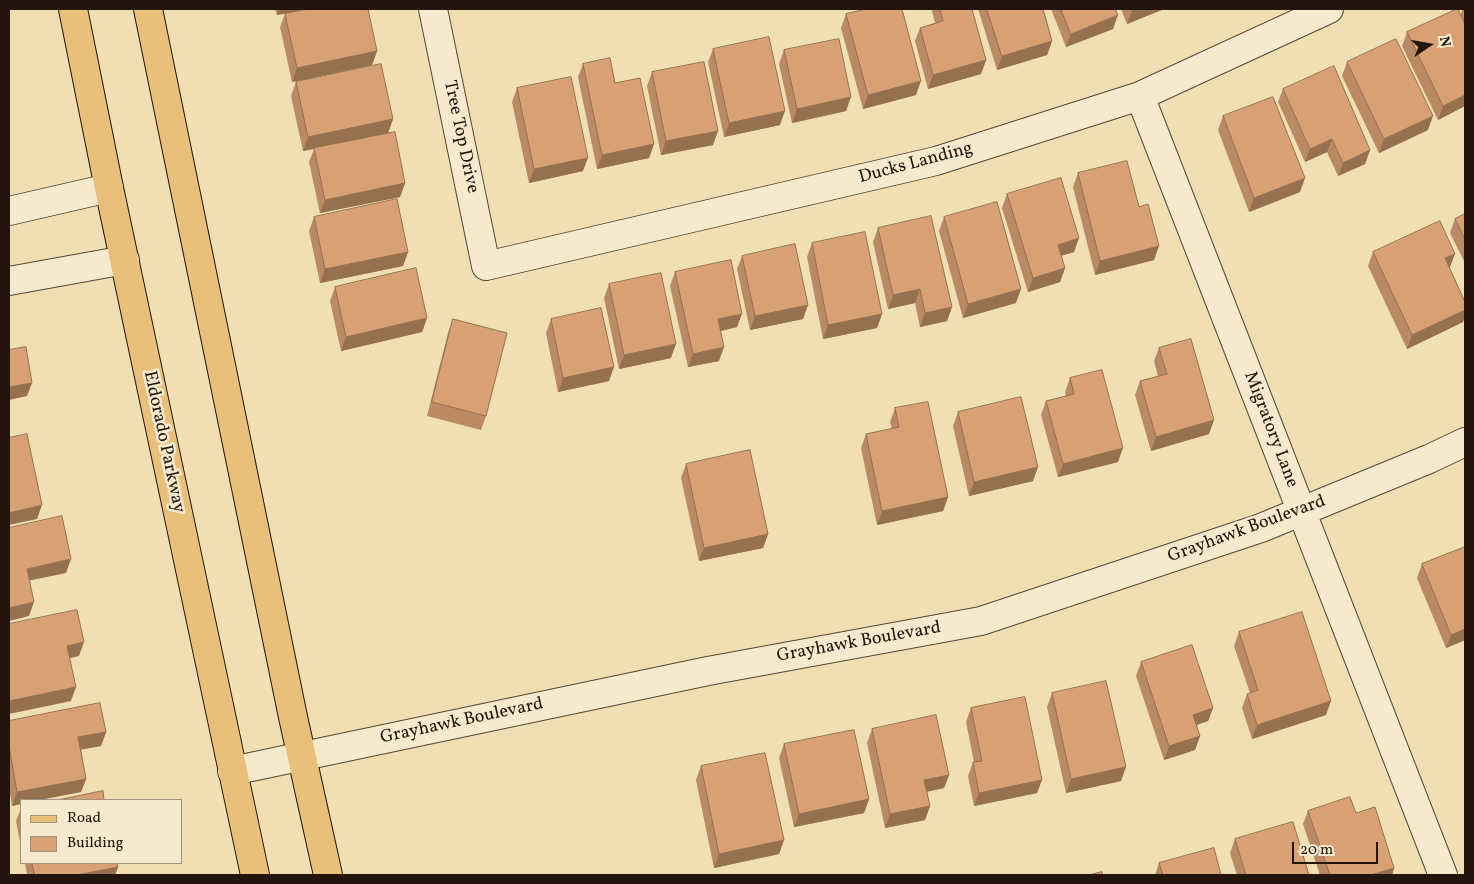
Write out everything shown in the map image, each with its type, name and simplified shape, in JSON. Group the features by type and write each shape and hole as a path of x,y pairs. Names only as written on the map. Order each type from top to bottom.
{"main road":[{"name":"Eldorado Parkway","path":"74,9 255,875"},
{"path":"148,9 328,875"}],"street":[{"name":"Tree Top Drive","path":"433,9 486,266"},
{"name":"Ducks Landing","path":"486,266 936,161 1140,96 1329,9"},
{"name":"Migratory Lane","path":"1140,96 1443,875"},
{"path":"9,211 110,188"},
{"path":"9,281 125,260"},
{"name":"Grayhawk Boulevard","path":"232,771 708,671 981,621 1261,528 1429,459 1465,442"}],"building":[{"path":"308,9 368,9 377,51 297,68 285,14"},
{"path":"867,9 902,9 921,81 868,95 846,14"},
{"path":"940,9 972,9 986,60 933,75 920,28 943,21"},
{"path":"987,9 1043,9 1052,41 1002,56"},
{"path":"1061,9 1115,9 1118,15 1071,34"},
{"path":"1457,9 1465,24 1465,95 1443,106 1407,32"},
{"path":"769,37 785,111 729,123 713,49"},
{"path":"839,39 851,97 797,109 784,50"},
{"path":"1396,39 1433,116 1384,139 1347,62"},
{"path":"610,58 615,83 640,78 654,144 602,155 583,64"},
{"path":"704,62 718,131 666,141 652,72"},
{"path":"381,64 393,119 308,137 296,82"},
{"path":"1334,66 1370,150 1343,163 1332,139 1310,149 1283,89"},
{"path":"571,77 588,158 534,169 517,88"},
{"path":"1273,97 1305,178 1254,198 1223,116"},
{"path":"395,132 405,183 325,200 314,148"},
{"path":"1127,161 1139,207 1148,204 1159,246 1100,261 1078,173"},
{"path":"1061,178 1079,238 1058,245 1065,268 1033,278 1007,194"},
{"path":"397,199 408,252 325,269 314,217"},
{"path":"997,202 1021,289 968,304 944,217"},
{"path":"1465,214 1465,239 1455,219"},
{"path":"931,216 952,307 925,313 920,289 893,295 878,228"},
{"path":"1440,221 1455,254 1445,258 1465,302 1465,310 1412,335 1373,252"},
{"path":"865,232 882,314 828,325 812,243"},
{"path":"795,244 808,305 755,316 742,256"},
{"path":"731,260 742,314 718,319 724,347 693,354 675,272"},
{"path":"416,268 427,318 346,337 335,287"},
{"path":"661,273 676,344 624,355 609,284"},
{"path":"601,308 614,367 563,378 551,319"},
{"path":"453,319 507,333 486,416 432,402"},
{"path":"1191,339 1214,420 1156,437 1140,381 1167,374 1159,348"},
{"path":"26,347 32,383 9,387 9,350"},
{"path":"1102,370 1123,448 1063,464 1046,401 1074,394 1070,378"},
{"path":"1021,397 1038,467 974,482 958,412"},
{"path":"928,402 948,497 882,511 866,434 899,427 895,408"},
{"path":"27,434 42,505 9,513 9,438"},
{"path":"750,450 768,534 704,548 686,464"},
{"path":"62,516 71,559 27,569 34,602 9,608 9,528"},
{"path":"1465,547 1465,629 1451,635 1422,564"},
{"path":"77,610 84,642 67,646 76,687 9,701 9,624"},
{"path":"1302,612 1331,701 1257,725 1247,694 1258,690 1239,632"},
{"path":"1192,645 1213,708 1193,715 1200,736 1169,746 1141,662"},
{"path":"1106,681 1126,767 1071,779 1052,693"},
{"path":"1025,697 1042,780 979,793 973,762 982,761 971,708"},
{"path":"100,703 106,732 78,737 86,779 17,792 9,746 9,721"},
{"path":"936,715 949,775 924,780 930,806 890,814 872,729"},
{"path":"854,730 869,799 799,814 784,744"},
{"path":"765,753 784,840 719,854 701,766"},
{"path":"103,791 104,799 63,799"},
{"path":"1350,797 1356,813 1375,807 1394,868 1371,875 1330,875 1308,811"},
{"path":"1293,822 1309,875 1246,875 1235,839"},
{"path":"1214,848 1221,875 1163,875 1159,863"},
{"path":"32,864 117,864 118,867 77,875 35,875"},
{"path":"1102,872 1103,875 1089,875"}]}
